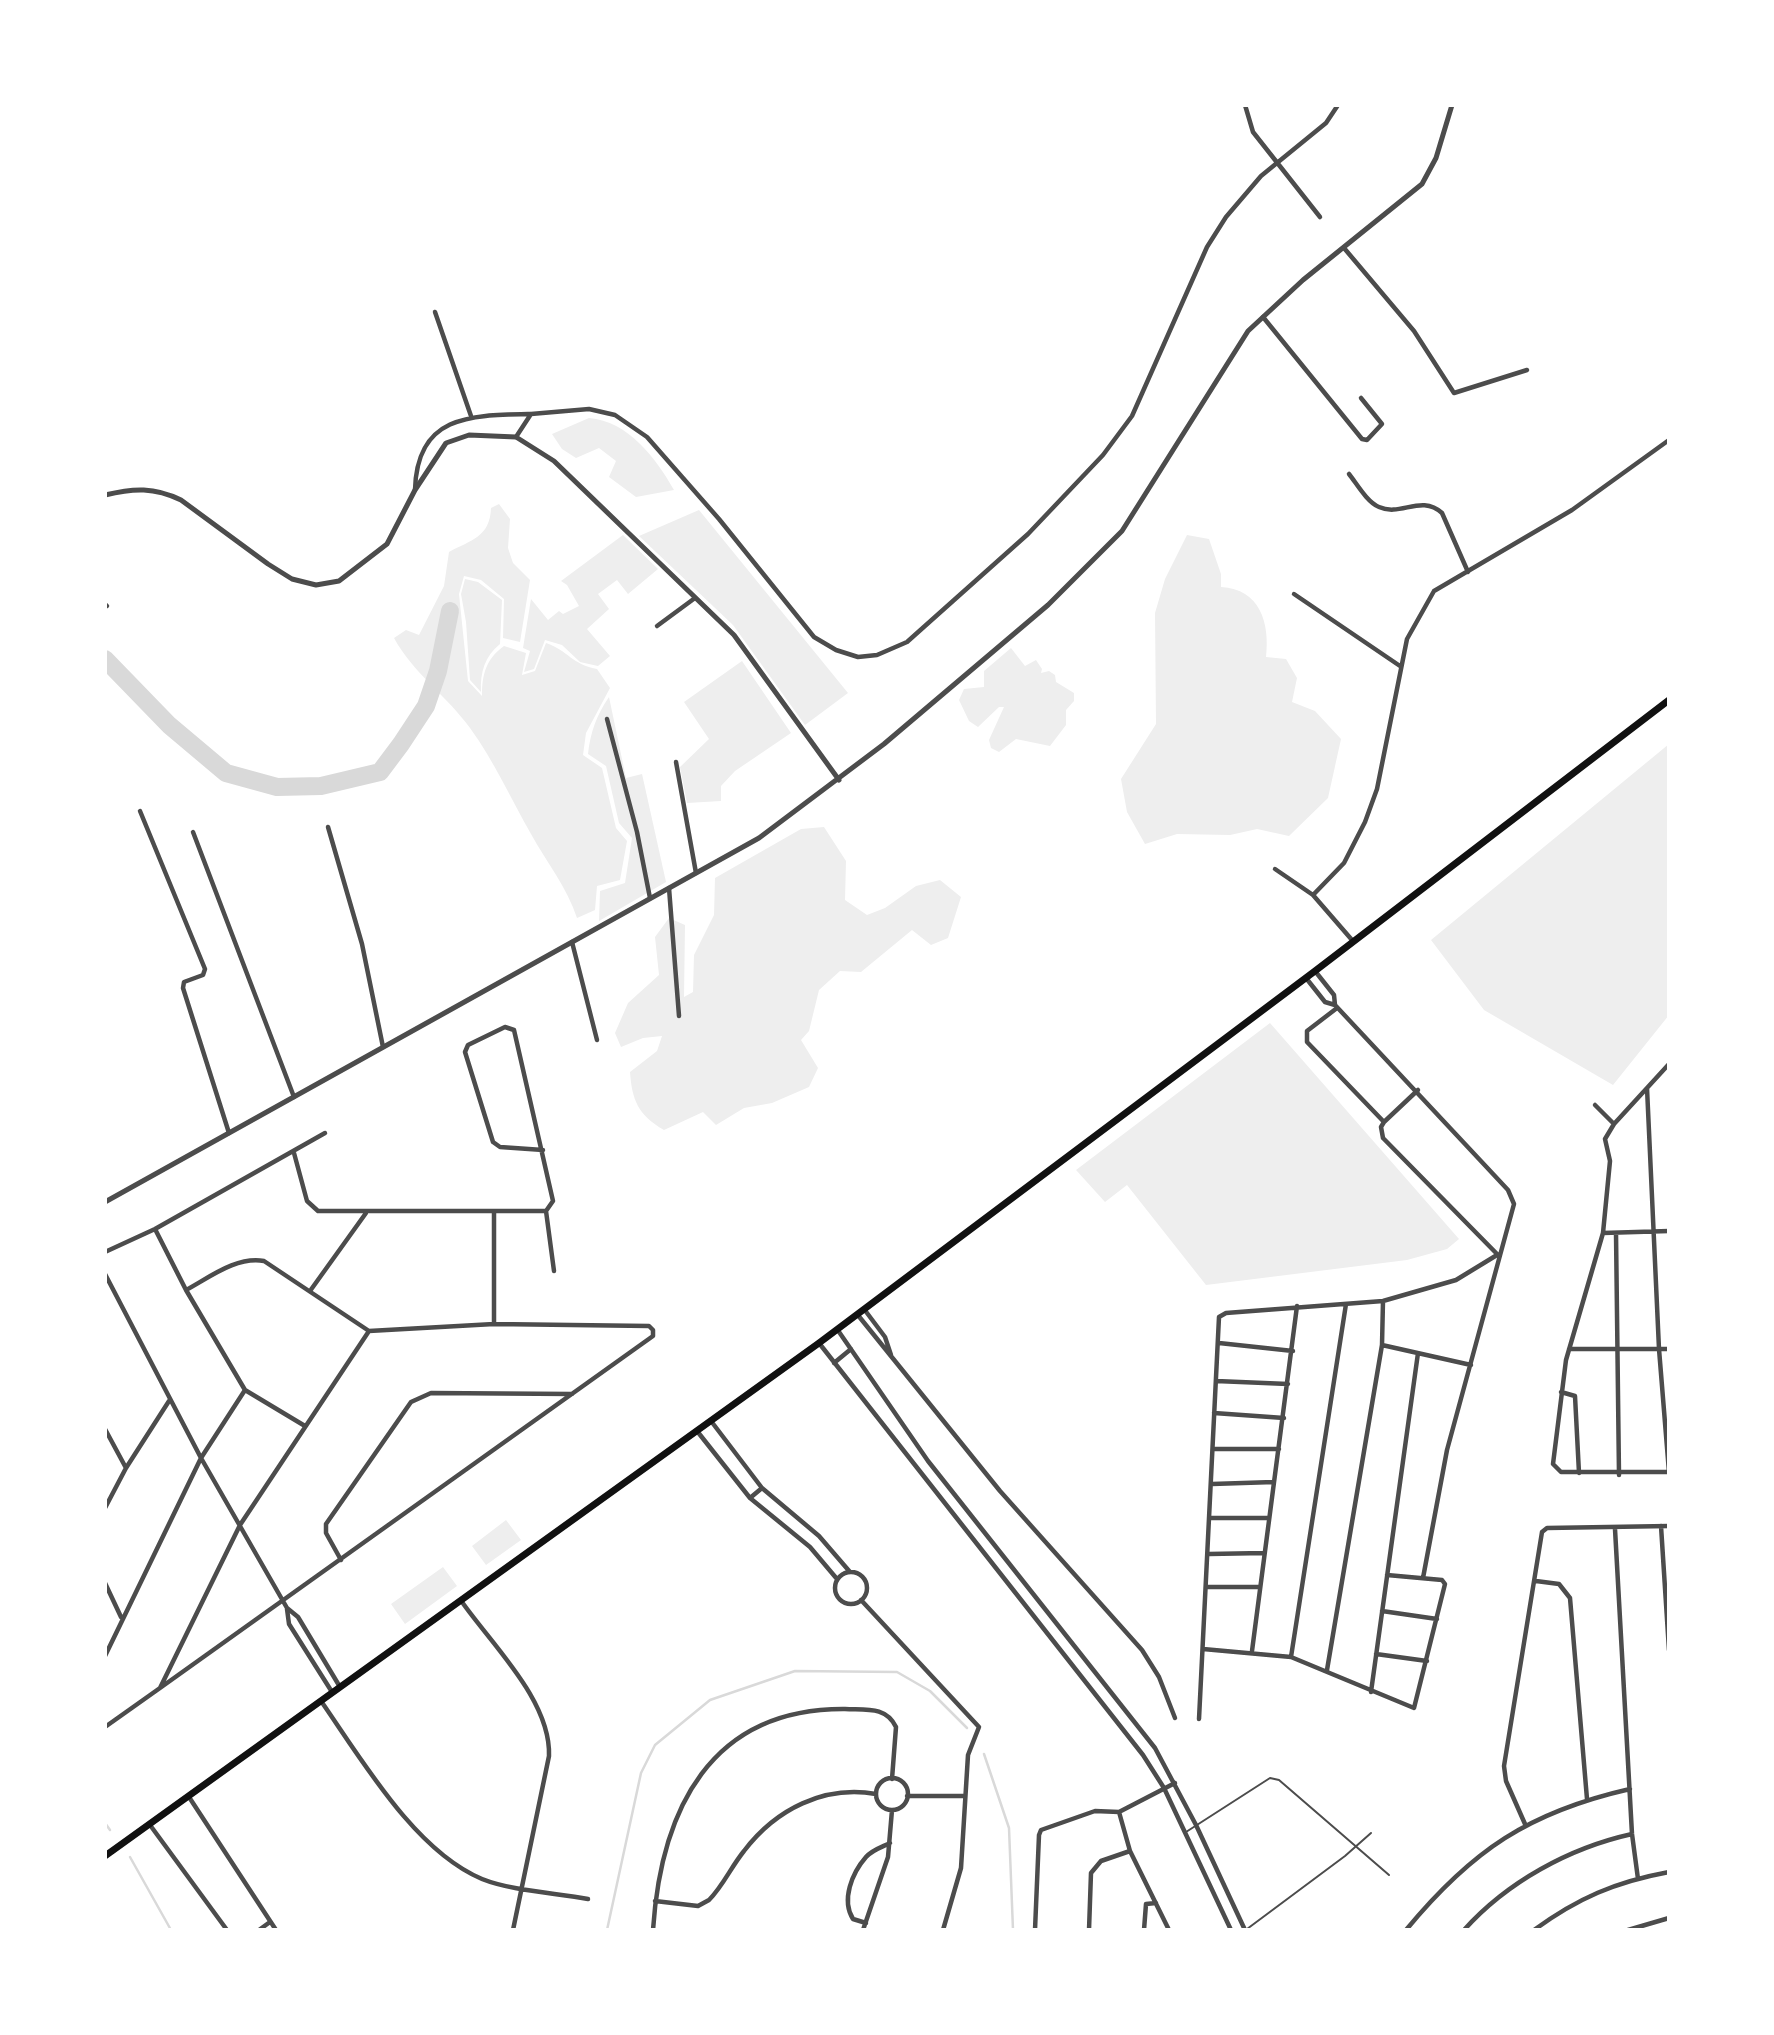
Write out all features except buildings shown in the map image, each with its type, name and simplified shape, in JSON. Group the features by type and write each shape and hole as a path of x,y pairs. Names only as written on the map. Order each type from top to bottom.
{"highway":[{"path":"105,1857 819,1343 1306,978 1352,940 1669,700"}],"street":[{"path":"1245,105 1253,132 1320,217"},
{"path":"415,490 415,472 425,447 440,427 471,417 589,410 615,415 647,438 719,519 814,637 836,650 858,657 877,655 907,642 1028,534 1103,455 1132,416 1207,247 1226,217 1261,176 1326,123 1338,105"},
{"path":"105,1202 759,838 839,780 1048,605 1108,547 1131,519 1224,364 1248,331 1422,184 1436,158 1452,105"},
{"path":"1344,248 1414,331 1454,394 1527,370"},
{"path":"435,312 471,417"},
{"path":"1263,317 1362,439 1367,440 1382,424 1361,398"},
{"path":"516,438 531,414"},
{"path":"105,495 147,488 162,491 181,500 284,574 316,585 339,581 387,544 415,490 446,443 469,435 516,438 554,461 734,635 839,780"},
{"path":"1313,895 1344,863 1365,822 1379,778 1411,628 1434,591 1572,510 1669,440"},
{"path":"1349,474 1375,505 1382,509 1424,503 1436,507 1442,513 1468,572"},
{"path":"1294,594 1401,666"},
{"path":"657,626 695,598"},
{"path":"607,719 637,832 650,898"},
{"path":"676,762 696,873"},
{"path":"141,811 205,969 203,975 184,982 183,988 229,1134"},
{"path":"328,827 362,944 383,1047"},
{"path":"193,832 294,1097"},
{"path":"1275,869 1313,895 1352,940"},
{"path":"669,888 679,1016"},
{"path":"572,942 597,1040"},
{"path":"1315,971 1334,995 1336,1006"},
{"path":"1306,978 1325,1002 1336,1006 1418,1090 1512,1196 1514,1204 1447,1450 1423,1578"},
{"path":"1336,1006 1307,1031 1307,1042 1384,1122"},
{"path":"543,1150 500,1147 493,1142 465,1052 468,1045 505,1027 514,1030 543,1150 553,1201 546,1211 554,1271"},
{"path":"1647,1088 1656,1232 1659,1349 1669,1472 1619,1475 1561,1472 1553,1464 1561,1392 1569,1349 1602,1233 1610,1161 1605,1139 1614,1124 1647,1088 1669,1064"},
{"path":"1418,1090 1384,1122 1381,1127 1383,1138 1498,1255"},
{"path":"1595,1105 1614,1124"},
{"path":"105,1252 155,1229 294,1153 325,1133"},
{"path":"294,1153 312,1207 318,1211 546,1211"},
{"path":"310,1291 367,1212"},
{"path":"494,1212 494,1324"},
{"path":"155,1229 186,1290 245,1390 305,1426"},
{"path":"1602,1233 1669,1231"},
{"path":"1616,1233 1619,1475"},
{"path":"1199,1719 1219,1317 1223,1313 1383,1301 1456,1280 1498,1255"},
{"path":"105,1727 653,1336 653,1330 649,1326 494,1324 369,1331 276,1267 253,1259 239,1262 186,1290"},
{"path":"105,1274 201,1458 287,1608 298,1617 340,1687"},
{"path":"105,1290 112,1286"},
{"path":"1327,1671 1382,1345 1383,1301"},
{"path":"1291,1657 1346,1304"},
{"path":"1252,1651 1297,1306"},
{"path":"860,1312 892,1360 1000,1492 1142,1650 1159,1677 1175,1718"},
{"path":"837,1329 928,1461 1155,1748 1196,1825 1245,1930"},
{"path":"160,1688 240,1525 369,1331"},
{"path":"819,1343 1112,1714 1164,1788 1231,1930"},
{"path":"1219,1343 1293,1351"},
{"path":"1382,1345 1471,1365"},
{"path":"834,1363 851,1349"},
{"path":"1569,1349 1669,1349"},
{"path":"1371,1692 1418,1353"},
{"path":"1216,1381 1288,1384"},
{"path":"105,1656 121,1618 201,1458 245,1390"},
{"path":"341,1560 326,1533 326,1524 411,1402 431,1392 573,1394"},
{"path":"1561,1392 1575,1396 1579,1473"},
{"path":"105,1508 126,1468 170,1400"},
{"path":"1214,1413 1284,1418"},
{"path":"697,1431 750,1498 810,1547 837,1579 835,1591 841,1601 850,1604 861,1600 867,1590 865,1580 850,1572 819,1536 762,1488 710,1421"},
{"path":"105,1429 126,1468"},
{"path":"1213,1449 1279,1449"},
{"path":"1212,1484 1274,1482"},
{"path":"750,1498 762,1488"},
{"path":"1211,1518 1269,1518"},
{"path":"1661,1526 1669,1650"},
{"path":"1525,1824 1506,1781 1504,1766 1542,1532 1547,1528 1615,1529 1669,1526"},
{"path":"1615,1529 1632,1834 1638,1879"},
{"path":"1209,1554 1264,1553"},
{"path":"837,1579 850,1572"},
{"path":"1203,1649 1252,1651 1291,1657 1414,1708 1445,1584 1442,1580 1387,1575"},
{"path":"1536,1581 1559,1584 1570,1598 1587,1799"},
{"path":"105,1583 121,1618"},
{"path":"1207,1587 1260,1587"},
{"path":"861,1600 979,1727 968,1755 961,1868 943,1930"},
{"path":"462,1602 539,1707 550,1740 550,1756 513,1930"},
{"path":"287,1608 289,1624 332,1693"},
{"path":"1382,1611 1437,1619"},
{"path":"1376,1654 1427,1661"},
{"path":"321,1701 433,1849 450,1862 484,1880 588,1899"},
{"path":"653,1930 663,1853 694,1781 728,1744 758,1726 822,1709 878,1710 886,1714 896,1727 892,1779"},
{"path":"892,1779 905,1786 907,1796 903,1806 892,1810 880,1806 876,1794 881,1782 892,1779"},
{"path":"1035,1930 1041,1830 1095,1811 1118,1812 1175,1783"},
{"path":"1406,1930 1468,1864 1499,1839 1525,1824 1587,1799 1630,1789"},
{"path":"655,1901 698,1906 709,1900 762,1829 787,1811 822,1795 851,1790 876,1794"},
{"path":"907,1796 964,1796"},
{"path":"189,1797 276,1930"},
{"path":"863,1930 881,1882 890,1843 892,1810"},
{"path":"1118,1812 1130,1851 1169,1930"},
{"path":"150,1825 227,1930"},
{"path":"1464,1930 1512,1886 1587,1847 1632,1834"},
{"path":"866,1923 853,1919 848,1911 851,1883 866,1857 890,1843"},
{"path":"1089,1930 1091,1873 1101,1861 1130,1851"},
{"path":"1534,1930 1579,1899 1638,1879 1669,1872"},
{"path":"1144,1930 1144,1908 1146,1904 1156,1903"},
{"path":"1628,1930 1669,1918"},
{"path":"259,1930 270,1922"}],"lane":[{"path":"1185,1833 1270,1778 1279,1780 1389,1875"},
{"path":"1245,1930 1371,1833"}],"shaded area":[{"path":"589,418 616,426 639,443 659,466 674,490 636,497 609,477 616,461 599,448 576,458 562,449 552,434"},
{"path":"499,504 510,519 508,548 513,563 530,580 520,642 503,638 504,599 481,580 464,576 459,594 468,681 482,696 486,668 493,656 504,646 526,653 522,675 535,671 546,643 581,664 597,669 610,688 586,733 583,755 602,768 616,828 627,841 620,880 597,886 595,910 577,918 562,885 479,741 461,716 411,662 394,638 406,630 419,635 444,586 449,552 483,532 490,518 491,508"},
{"path":"699,510 848,693 805,725 733,625 639,536"},
{"path":"623,535 658,569 628,594 617,580 598,594 609,609 587,629 610,656 598,666 580,662 562,645 545,640 534,669 524,672 530,651 523,648 531,599 548,620 559,611 563,614 579,606 567,585 561,581"},
{"path":"1187,535 1209,539 1221,574 1221,587 1245,594 1260,610 1266,632 1266,657 1286,659 1297,678 1292,702 1315,711 1341,739 1328,798 1289,836 1257,829 1230,835 1177,834 1145,844 1127,812 1121,779 1156,724 1155,613 1165,579"},
{"path":"465,579 478,582 502,600 500,644 485,665 481,692 470,680 461,594"},
{"path":"1011,648 1025,666 1036,660 1042,669 1041,673 1049,671 1055,675 1056,682 1074,693 1074,701 1066,710 1066,725 1050,746 1016,739 999,752 991,748 989,740 1004,707 999,707 978,727 969,721 959,700 964,689 984,687 984,671"},
{"path":"742,661 791,733 735,771 721,786 721,801 687,803 680,767 709,739 684,702"},
{"path":"609,697 626,778 642,774 666,882 599,921 600,891 625,883 632,838 619,823 606,766 588,754 595,724"},
{"path":"1669,744 1669,1015 1613,1085 1484,1010 1431,940"},
{"path":"824,827 846,861 845,900 867,915 885,908 916,886 940,880 961,897 948,938 931,945 912,930 861,972 840,971 819,990 809,1031 801,1040 818,1068 809,1087 772,1103 744,1108 716,1125 703,1112 664,1130 648,1119 638,1106 632,1091 630,1072 657,1051 662,1036 643,1038 621,1047 615,1033 628,1003 659,975 655,937 669,918 685,925 684,997 693,992 694,955 714,915 715,878 801,829"},
{"path":"1270,1023 1459,1239 1447,1249 1407,1260 1206,1285 1127,1185 1105,1202 1076,1170"},
{"path":"506,1520 521,1540 486,1565 472,1546"},
{"path":"443,1567 457,1586 405,1624 391,1604"}],"waterway":[{"path":"105,659 169,725 226,773 277,787 321,786 380,772 401,744 426,706 438,671 450,611"},
{"path":"607,1930 641,1773 655,1745 710,1700 795,1671 897,1672 930,1691 967,1728"},
{"path":"984,1754 1009,1828 1013,1930"},
{"path":"105,1823 110,1830"},
{"path":"130,1857 171,1930"}]}
